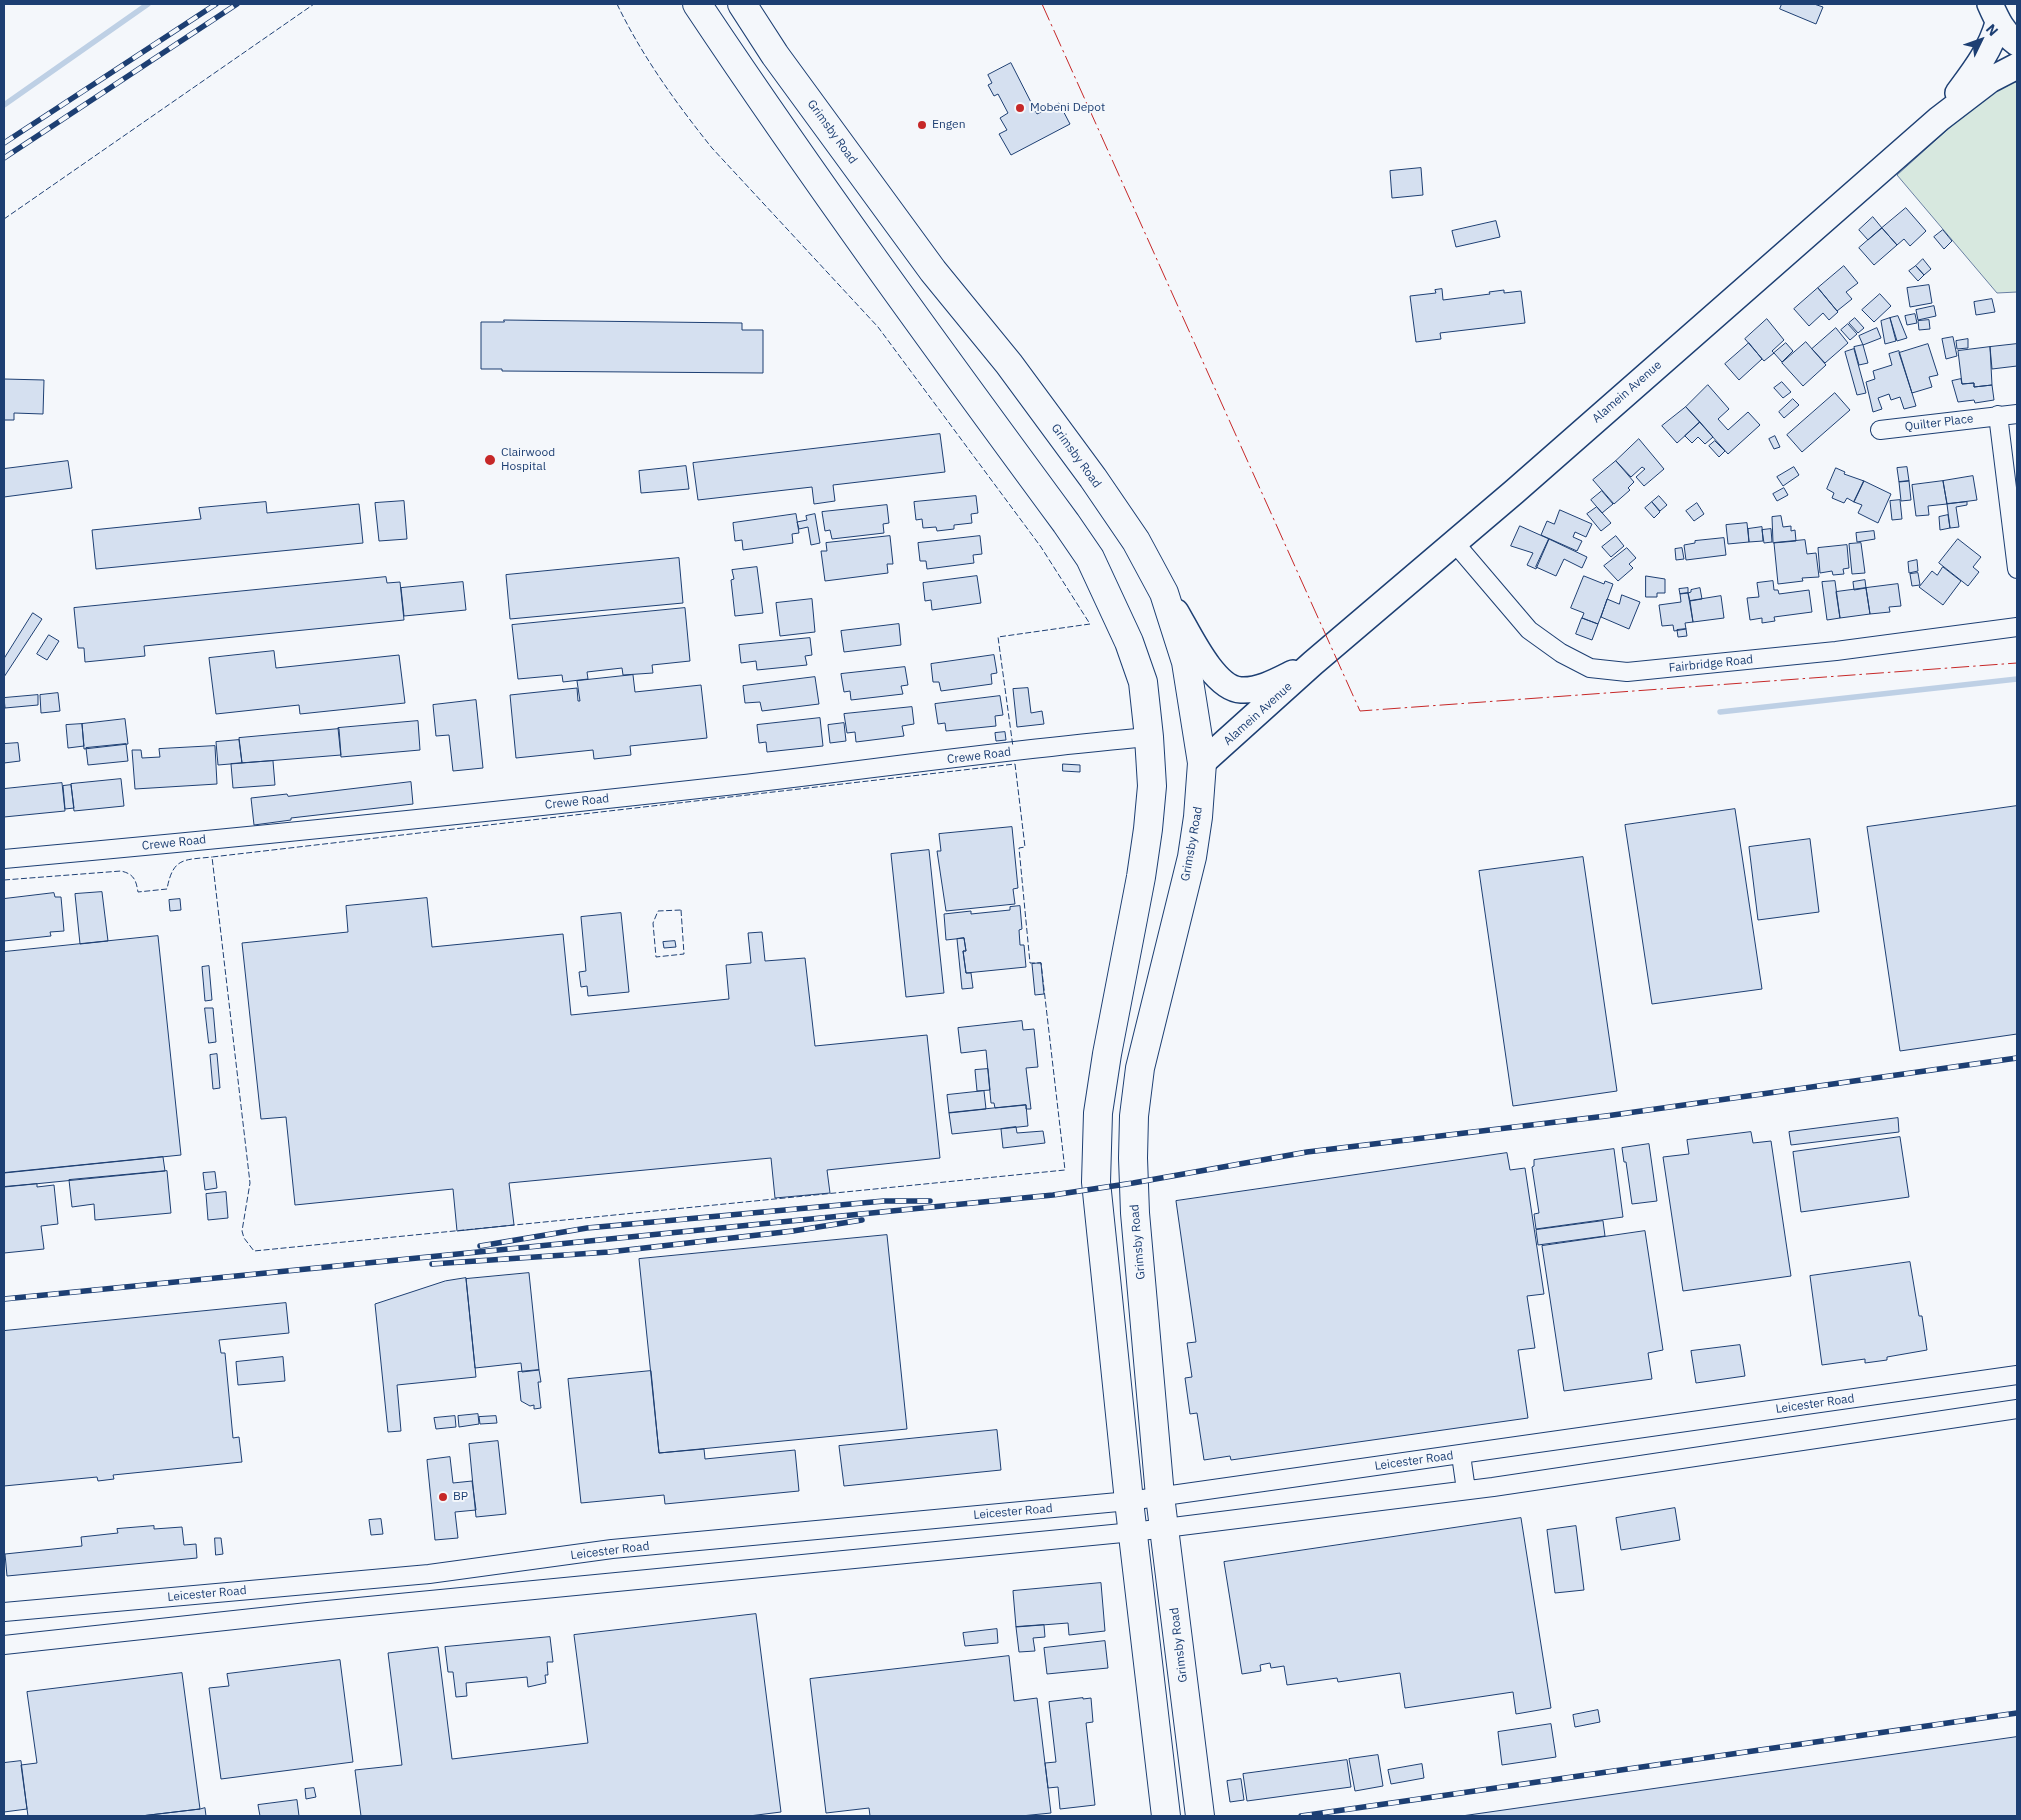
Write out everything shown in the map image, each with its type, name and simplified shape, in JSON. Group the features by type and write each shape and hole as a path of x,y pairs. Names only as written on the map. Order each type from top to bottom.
{"highway":[{"path":"697,4 912,314 1090,558 1129,642 1143,682 1152,786 1148,830 1098,1113 1096,1188 1129,1501 1166,1816"},
{"name":"Grimsby Road","path":"742,4 775,55 933,270 1009,364 1093,478 1136,541 1164,593 1186,662 1202,763 1198,817 1192,857 1140,1068 1134,1116 1132,1158 1135,1213 1160,1496 1200,1816"},
{"path":"1098,1113 1134,1116"}],"street":[{"name":"Alamein Avenue","path":"1939,119 1988,51 1994,14"},
{"path":"1994,14 2004,32 2017,43"},
{"name":"Alamein Avenue","path":"1202,763 1313,663 1521,486 1939,119 1990,80 2017,66"},
{"name":"Quilter Place","path":"1880,430 2017,414"},
{"path":"1998,415 2017,569"},
{"name":"Fairbridge Road","path":"1454,542 1529,630 1561,653 1590,668 1628,672 1836,651 2017,627"},
{"name":"Alamein Avenue","path":"1164,593 1211,672 1232,689 1260,688 1313,663"},
{"name":"Crewe Road","path":"4,859 735,785 1071,744 1149,737"},
{"name":"Leicester Road","path":"4,1612 429,1574 612,1549 1129,1501 2017,1375"},
{"path":"4,1645 317,1611 1133,1532 1466,1490 2017,1409"},
{"path":"1461,1455 1466,1490"}],"shaded area":[{"path":"2009,82 2017,82 2017,292 1997,293 1897,175 1987,94"}],"building":[{"path":"1782,4 1814,4 1823,7 1816,24 1780,9"},
{"name":"Mobeni Depot","path":"1011,63 1037,114 1059,103 1070,124 1011,155 999,134 1007,130 1000,118 1008,113 998,94 994,96 988,85 992,83 988,75"},
{"path":"1421,168 1423,195 1392,198 1390,171"},
{"path":"1906,208 1926,231 1910,246 1904,239 1897,245 1882,228"},
{"path":"1873,217 1882,228 1868,240 1859,230"},
{"path":"1496,221 1500,237 1456,247 1452,231"},
{"path":"1882,228 1897,245 1874,265 1859,248"},
{"path":"1943,230 1952,241 1944,249 1934,237"},
{"path":"1923,259 1931,269 1924,275 1916,266"},
{"path":"1844,266 1858,283 1846,292 1852,299 1837,311 1818,288"},
{"path":"1916,266 1924,275 1918,281 1909,271"},
{"path":"1929,285 1932,303 1910,307 1907,288"},
{"path":"1818,288 1838,312 1829,320 1823,313 1809,326 1794,309"},
{"path":"1442,289 1443,300 1490,294 1489,292 1504,290 1504,293 1521,291 1525,323 1440,333 1441,339 1416,342 1410,296 1436,293 1435,290"},
{"path":"1880,294 1891,306 1874,322 1862,310"},
{"path":"1992,299 1995,312 1976,315 1974,302"},
{"path":"1934,306 1936,316 1918,320 1916,310"},
{"path":"1915,314 1917,323 1907,325 1905,316"},
{"path":"1898,316 1907,338 1897,341 1890,318"},
{"path":"1855,318 1864,328 1858,333 1849,323"},
{"path":"1890,318 1896,341 1885,344 1881,321"},
{"path":"1767,319 1784,340 1772,351 1774,353 1764,361 1745,339"},
{"path":"504,320 742,323 742,330 763,330 763,373 502,371 502,369 481,369 481,322 504,322"},
{"path":"1929,320 1930,329 1919,330 1918,321"},
{"path":"1848,324 1857,334 1850,340 1841,330"},
{"path":"1836,328 1848,343 1825,363 1812,349"},
{"path":"1877,328 1881,338 1863,345 1859,336"},
{"path":"1953,337 1957,356 1946,359 1942,339"},
{"path":"1968,339 1968,348 1957,349 1956,341"},
{"path":"1806,342 1826,365 1803,386 1782,363"},
{"path":"1749,343 1762,359 1739,380 1725,364"},
{"path":"1786,343 1793,351 1782,362 1774,353"},
{"path":"1928,344 1938,375 1929,377 1932,387 1912,393 1899,353"},
{"path":"2017,344 2017,366 1992,369 1990,347"},
{"path":"1863,345 1868,363 1859,365 1854,347"},
{"path":"1990,347 1992,385 1974,387 1974,383 1962,384 1958,351"},
{"path":"1854,349 1866,393 1857,395 1845,352"},
{"path":"1899,351 1916,406 1904,409 1900,397 1891,400 1889,394 1878,398 1882,409 1873,412 1866,382 1875,379 1873,371 1892,365 1889,354"},
{"path":"4,379 44,380 43,414 14,413 14,420 4,420"},
{"path":"1961,379 1962,384 1974,383 1974,387 1992,385 1994,400 1975,403 1974,400 1958,402 1952,381"},
{"path":"1782,382 1791,392 1783,398 1774,388"},
{"path":"1708,385 1729,409 1718,419 1728,430 1748,412 1760,425 1728,454 1686,407"},
{"path":"1835,393 1850,410 1802,452 1787,435"},
{"path":"1793,399 1799,405 1784,418 1779,412"},
{"path":"1686,407 1700,422 1677,443 1662,426"},
{"path":"1700,422 1713,437 1705,444 1698,437 1692,443 1685,436"},
{"path":"940,434 945,472 833,485 835,501 814,504 812,487 698,500 693,463"},
{"path":"1775,436 1780,447 1774,449 1769,439"},
{"path":"1639,439 1664,469 1644,486 1636,477 1645,469 1642,467 1631,477 1616,461"},
{"path":"1715,441 1725,451 1719,457 1709,446"},
{"path":"68,461 72,488 4,497 4,469"},
{"path":"1616,461 1634,482 1628,488 1630,490 1614,504 1593,480"},
{"path":"686,466 689,489 641,493 639,471"},
{"path":"1794,467 1799,475 1783,486 1777,477"},
{"path":"1907,467 1909,481 1899,482 1897,468"},
{"path":"1836,468 1845,472 1844,474 1864,481 1854,502 1847,498 1844,503 1832,498 1834,493 1827,489"},
{"path":"1973,476 1977,500 1947,504 1943,481"},
{"path":"1864,481 1891,494 1878,523 1858,513 1862,505 1854,502"},
{"path":"1909,481 1911,500 1901,501 1899,482"},
{"path":"1943,481 1947,504 1928,506 1929,515 1916,516 1912,485"},
{"path":"1784,488 1788,495 1777,501 1773,494"},
{"path":"1602,491 1613,504 1602,513 1591,500"},
{"path":"976,496 978,513 971,514 972,523 954,525 954,529 937,531 936,527 923,528 922,519 916,520 914,502"},
{"path":"1659,496 1667,505 1660,511 1652,502"},
{"path":"1900,500 1902,519 1892,520 1890,501"},
{"path":"404,501 407,539 379,541 375,503"},
{"path":"266,502 267,513 359,504 363,543 96,569 92,530 201,519 199,508"},
{"path":"1652,502 1660,512 1654,518 1645,508"},
{"path":"1967,502 1967,505 1956,507 1959,527 1950,528 1947,504"},
{"path":"1697,503 1704,514 1694,521 1686,511"},
{"path":"887,505 889,523 883,524 884,533 832,539 830,530 825,531 822,512"},
{"path":"1597,507 1611,523 1601,531 1587,514"},
{"path":"1560,510 1592,524 1586,537 1575,532 1573,537 1582,541 1577,551 1541,535 1547,521 1554,524"},
{"path":"796,514 799,533 792,534 793,543 743,550 742,540 735,541 733,523"},
{"path":"815,514 820,543 811,545 808,527 799,529 797,522 807,520 806,516"},
{"path":"1948,515 1950,528 1940,530 1939,517"},
{"path":"1781,516 1783,527 1791,526 1791,531 1795,530 1796,541 1773,543 1772,517"},
{"path":"1747,523 1749,542 1728,544 1726,525"},
{"path":"1520,526 1549,539 1536,569 1527,565 1533,553 1511,546"},
{"path":"1762,527 1763,541 1749,542 1748,529"},
{"path":"1771,529 1772,542 1764,543 1762,530"},
{"path":"1874,531 1875,539 1857,542 1856,533"},
{"path":"890,536 893,564 887,564 888,573 825,581 821,551 827,551 826,543"},
{"path":"980,536 982,554 973,555 974,563 927,569 926,561 920,561 918,543"},
{"path":"1616,536 1624,546 1611,557 1602,547"},
{"path":"1724,538 1726,555 1686,560 1684,545 1695,543 1695,541"},
{"path":"1549,539 1587,557 1582,568 1564,559 1556,576 1536,567"},
{"path":"1958,539 1981,557 1973,567 1979,572 1968,586 1939,563"},
{"path":"1805,540 1807,554 1816,553 1819,577 1802,578 1803,581 1778,584 1774,543"},
{"path":"1861,543 1865,573 1852,574 1849,544"},
{"path":"1847,545 1849,568 1843,569 1844,574 1833,575 1832,571 1820,573 1818,548"},
{"path":"1627,548 1636,558 1629,564 1633,568 1618,581 1604,566"},
{"path":"1682,548 1684,559 1676,560 1675,549"},
{"path":"679,558 683,603 510,619 506,575"},
{"path":"1917,560 1918,571 1909,573 1908,562"},
{"path":"757,567 763,613 735,616 731,580 734,579 732,570"},
{"path":"1943,567 1961,581 1943,605 1919,587 1932,571 1937,575"},
{"path":"1918,573 1920,585 1912,586 1910,574"},
{"path":"977,576 981,603 932,610 931,600 925,601 923,583"},
{"path":"1584,576 1604,584 1605,581 1613,584 1598,624 1582,618 1584,613 1571,608"},
{"path":"1646,576 1665,579 1665,593 1657,593 1657,597 1646,597"},
{"path":"386,577 387,583 400,582 404,620 144,646 145,656 85,662 84,648 78,648 74,608"},
{"path":"1865,580 1866,588 1854,590 1853,582"},
{"path":"1773,581 1774,590 1778,590 1779,594 1809,590 1812,612 1774,617 1775,621 1762,623 1762,618 1750,620 1747,598 1759,597 1757,583"},
{"path":"1835,581 1840,618 1827,620 1822,582"},
{"path":"463,582 466,610 404,616 401,588"},
{"path":"1898,584 1901,606 1889,607 1890,612 1870,614 1866,588"},
{"path":"1688,588 1688,593 1680,594 1679,589"},
{"path":"1700,588 1702,599 1690,601 1688,593 1691,590"},
{"path":"1866,588 1870,614 1840,618 1836,592"},
{"path":"1688,593 1693,622 1685,623 1686,629 1674,631 1673,625 1662,626 1659,605 1681,602 1680,594"},
{"path":"1622,595 1640,602 1629,629 1601,617 1607,599 1619,604"},
{"path":"1721,596 1724,618 1693,622 1690,601"},
{"path":"812,599 815,632 780,636 776,603"},
{"path":"685,608 690,661 652,665 653,673 623,675 622,668 587,672 588,679 563,682 562,675 518,679 512,625"},
{"path":"33,613 42,619 4,677 4,659"},
{"path":"1582,618 1598,624 1592,640 1576,634"},
{"path":"899,624 901,645 844,652 841,631"},
{"path":"1686,629 1687,636 1678,637 1677,630"},
{"path":"49,635 59,641 47,660 37,654"},
{"path":"810,638 812,655 805,656 807,665 757,670 756,661 741,663 739,645"},
{"path":"274,651 276,668 399,655 405,703 300,714 299,705 216,714 209,658"},
{"path":"994,655 997,673 991,674 992,684 941,691 939,682 933,682 931,664"},
{"path":"905,667 908,685 901,686 903,694 851,700 850,691 844,692 841,674"},
{"path":"633,675 635,692 701,685 707,738 630,746 631,755 594,759 593,750 516,758 510,695 577,688 578,701 580,701 577,681"},
{"path":"815,677 819,704 762,711 760,702 745,703 743,686"},
{"path":"1028,688 1031,713 1042,711 1044,724 1017,727 1013,689"},
{"path":"58,693 60,711 41,713 40,695"},
{"path":"38,695 38,705 5,708 4,698"},
{"path":"1000,696 1003,715 995,716 996,726 946,731 945,723 938,724 935,704"},
{"path":"476,700 483,768 453,771 449,735 436,736 433,705"},
{"path":"912,707 914,724 902,726 904,736 856,742 855,732 847,733 844,714"},
{"path":"820,718 823,746 767,752 766,742 759,743 757,725"},
{"path":"125,719 128,744 84,749 82,724"},
{"path":"418,721 420,750 341,757 338,728"},
{"path":"844,723 846,741 830,743 828,725"},
{"path":"82,724 84,746 68,748 66,725"},
{"path":"339,729 341,755 242,763 239,738"},
{"path":"1005,732 1006,740 996,741 995,733"},
{"path":"239,740 242,763 218,765 216,742"},
{"path":"18,743 20,761 4,763 4,744"},
{"path":"126,744 128,761 88,765 86,748"},
{"path":"215,746 217,784 135,789 132,750 141,750 142,758 160,757 159,749"},
{"path":"273,761 275,785 233,788 231,764"},
{"path":"1063,764 1080,765 1080,772 1063,771"},
{"path":"121,779 124,806 74,811 71,784"},
{"path":"411,782 413,804 291,818 291,820 254,825 251,798 287,794 288,796"},
{"path":"62,783 65,811 4,817 4,789"},
{"path":"71,785 74,808 65,809 63,786"},
{"path":"2017,806 2017,1034 1900,1051 1867,827"},
{"path":"1735,809 1762,989 1652,1004 1625,825"},
{"path":"1012,827 1018,888 1013,889 1015,904 946,911 937,851 941,851 939,834"},
{"path":"1810,839 1819,912 1758,920 1749,847"},
{"path":"929,850 944,993 906,997 891,854"},
{"path":"1583,857 1617,1091 1513,1106 1479,871"},
{"path":"102,892 108,941 80,944 75,894"},
{"path":"54,893 55,897 61,897 64,931 50,932 51,936 4,941 4,899"},
{"path":"427,898 432,947 563,934 571,1015 729,999 726,965 751,963 748,933 762,932 765,961 805,958 815,1046 927,1035 940,1158 827,1170 830,1193 775,1198 771,1158 509,1183 514,1225 457,1231 453,1189 295,1205 286,1117 261,1119 242,943 348,932 346,906"},
{"path":"180,899 181,910 170,911 169,900"},
{"path":"1020,906 1022,929 1019,930 1020,945 1024,945 1026,967 966,973 963,951 966,951 964,938 946,940 944,914 971,911 971,914 1010,910 1010,907"},
{"path":"621,913 629,992 588,996 587,986 581,987 579,972 586,971 581,917"},
{"path":"158,936 181,1155 4,1173 4,952"},
{"path":"964,938 966,951 963,951 966,973 971,973 973,988 962,989 957,939"},
{"path":"675,941 676,947 664,948 663,942"},
{"path":"1041,963 1044,994 1035,995 1032,964"},
{"path":"209,966 212,1000 205,1001 202,967"},
{"path":"205,1008 213,1008 216,1042 209,1043"},
{"path":"1022,1021 1023,1030 1034,1029 1038,1067 1026,1068 1031,1109 1026,1109 1026,1105 995,1108 994,1103 991,1103 986,1050 961,1053 958,1028"},
{"path":"217,1054 220,1088 213,1089 210,1055"},
{"path":"988,1069 990,1090 977,1091 975,1070"},
{"path":"984,1091 986,1109 949,1113 947,1095"},
{"path":"1026,1105 1028,1126 952,1134 949,1113"},
{"path":"1898,1118 1899,1132 1791,1145 1789,1132"},
{"path":"1016,1127 1017,1133 1043,1131 1045,1143 1003,1148 1001,1129"},
{"path":"1751,1132 1753,1143 1771,1141 1791,1276 1683,1291 1663,1157 1689,1154 1687,1140"},
{"path":"1900,1137 1909,1197 1801,1212 1793,1152"},
{"path":"1649,1144 1657,1201 1632,1204 1622,1148"},
{"path":"1614,1149 1623,1217 1536,1229 1534,1214 1539,1213 1532,1167 1534,1166 1534,1160"},
{"path":"1507,1153 1510,1170 1525,1168 1544,1294 1527,1296 1535,1348 1518,1350 1528,1418 1231,1460 1230,1456 1204,1460 1197,1413 1190,1414 1185,1378 1192,1377 1187,1343 1196,1342 1176,1201"},
{"path":"163,1157 165,1171 4,1187 4,1173"},
{"path":"167,1171 171,1213 95,1220 94,1204 72,1207 69,1180"},
{"path":"215,1172 217,1188 205,1190 203,1173"},
{"path":"37,1184 37,1187 54,1185 58,1224 41,1226 44,1249 4,1253 4,1187"},
{"path":"226,1192 228,1218 208,1220 206,1194"},
{"path":"1603,1221 1605,1236 1538,1245 1536,1230"},
{"path":"1645,1231 1663,1350 1648,1353 1652,1379 1564,1391 1542,1246"},
{"path":"887,1235 907,1429 659,1453 639,1259"},
{"path":"1910,1262 1919,1316 1922,1316 1927,1350 1887,1357 1887,1360 1865,1363 1865,1359 1822,1365 1810,1276"},
{"path":"529,1273 539,1370 522,1372 521,1363 475,1368 466,1279"},
{"path":"466,1278 476,1377 397,1385 401,1431 388,1432 375,1304 445,1281"},
{"path":"286,1303 289,1333 219,1340 221,1353 225,1353 233,1438 239,1437 242,1462 113,1475 114,1479 98,1481 97,1477 4,1486 4,1331"},
{"path":"1740,1345 1745,1376 1696,1383 1691,1351"},
{"path":"283,1357 285,1381 238,1385 236,1362"},
{"path":"539,1370 541,1382 538,1382 541,1408 534,1409 534,1405 530,1406 521,1401 518,1372"},
{"path":"651,1371 659,1453 704,1449 705,1459 795,1450 799,1491 665,1504 664,1495 581,1503 568,1379"},
{"path":"478,1414 479,1424 459,1427 458,1416"},
{"path":"455,1416 456,1427 436,1429 434,1418"},
{"path":"496,1416 497,1423 480,1424 479,1417"},
{"path":"997,1430 1001,1470 844,1486 839,1446"},
{"path":"498,1441 506,1514 476,1517 469,1444"},
{"path":"450,1457 453,1483 472,1481 476,1510 455,1512 458,1538 435,1540 427,1460"},
{"path":"1675,1508 1680,1540 1621,1550 1616,1518"},
{"path":"1521,1518 1551,1708 1516,1714 1513,1692 1405,1708 1400,1673 1338,1682 1337,1678 1287,1685 1284,1666 1271,1668 1270,1663 1260,1665 1261,1671 1242,1674 1224,1562"},
{"path":"381,1519 383,1534 371,1535 369,1520"},
{"path":"154,1526 154,1529 182,1527 184,1545 196,1544 197,1558 7,1576 5,1554 82,1546 81,1537 118,1533 117,1529"},
{"path":"1576,1526 1584,1590 1555,1593 1547,1530"},
{"path":"215,1538 221,1538 223,1554 216,1555"},
{"path":"1101,1583 1105,1631 1069,1635 1068,1623 1016,1627 1013,1591"},
{"path":"756,1614 781,1812 749,1816 361,1816 355,1770 402,1765 388,1653 438,1647 452,1759 588,1743 574,1635"},
{"path":"1044,1625 1045,1637 1033,1638 1035,1651 1019,1652 1016,1627"},
{"path":"997,1629 998,1643 965,1646 963,1633"},
{"path":"550,1637 553,1662 547,1662 548,1675 545,1675 546,1683 528,1687 527,1677 466,1683 467,1696 456,1697 453,1672 448,1672 445,1647"},
{"path":"1105,1641 1108,1668 1047,1674 1044,1648"},
{"path":"1009,1656 1014,1701 1037,1698 1051,1813 1021,1816 870,1816 869,1808 826,1813 810,1679"},
{"path":"340,1660 353,1762 221,1779 209,1688 229,1686 227,1674"},
{"path":"182,1673 200,1809 141,1816 28,1816 21,1765 37,1763 27,1692"},
{"path":"1091,1698 1093,1722 1086,1723 1095,1805 1060,1809 1058,1787 1048,1788 1045,1763 1056,1762 1049,1702"},
{"path":"1598,1710 1600,1722 1575,1727 1573,1715"},
{"path":"1551,1724 1556,1757 1502,1765 1498,1732"},
{"path":"2017,1737 2017,1816 1462,1816"},
{"path":"1378,1755 1383,1786 1355,1791 1349,1759"},
{"path":"1347,1760 1351,1787 1247,1801 1243,1774"},
{"path":"21,1761 27,1809 4,1812 4,1763"},
{"path":"1422,1764 1424,1778 1391,1784 1388,1770"},
{"path":"1241,1779 1244,1800 1230,1802 1227,1781"},
{"path":"314,1788 316,1797 306,1799 305,1789"},
{"path":"297,1800 299,1816 260,1816 258,1805"},
{"path":"205,1808 206,1816 141,1816 200,1809"}],"waterway":[{"path":"4,105 148,4"},
{"path":"1720,712 2017,679"}],"railway":[{"path":"4,143 216,4"},
{"path":"4,158 237,4"},
{"path":"4,1299 1053,1195 1133,1183 1307,1152 1606,1116 2017,1058"},
{"path":"480,1246 587,1228 884,1201 930,1201"},
{"path":"432,1264 609,1252 793,1231 862,1220"},
{"path":"1301,1816 2017,1713"}],"fence":[{"path":"4,219 314,4"},
{"path":"617,4 637,42 685,114 712,148 878,327 1041,547 1090,624 998,637 1013,747"},
{"path":"1015,764 1025,847 1019,848 1030,963 1041,963 1065,1170 254,1251 244,1238 242,1231 250,1183 212,857 1015,764"},
{"path":"4,880 121,871 134,878 138,892 167,889 173,871 181,862 212,857"},
{"path":"681,910 684,954 656,957 653,923 658,911 681,910"}],"power":[{"path":"1042,4 1360,711 2017,663"}],"place":[{"name":"Mobeni Depot","path":"1020,108"},
{"name":"Engen","path":"922,125"},
{"name":"Clairwood Hospital","path":"490,460"},
{"name":"BP","path":"443,1497"}]}
